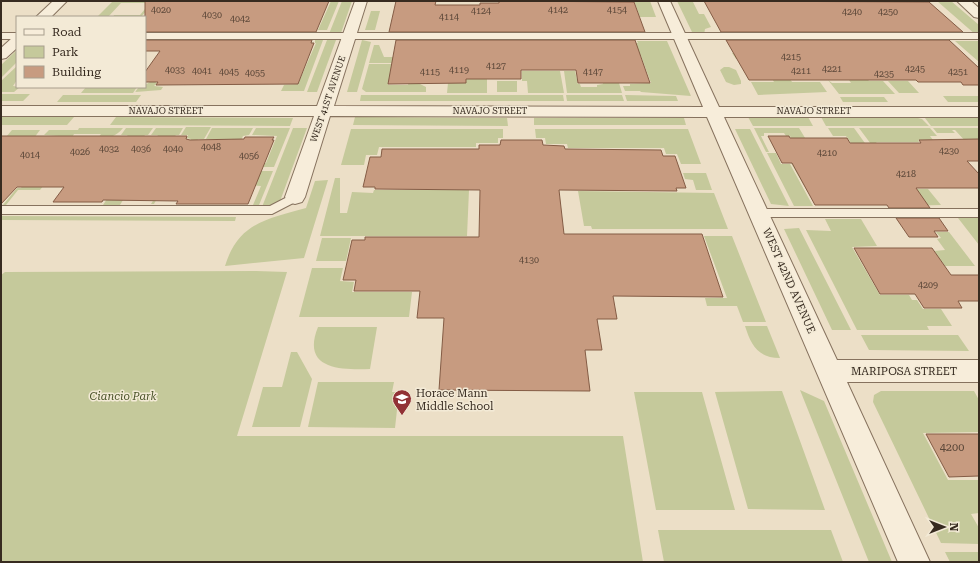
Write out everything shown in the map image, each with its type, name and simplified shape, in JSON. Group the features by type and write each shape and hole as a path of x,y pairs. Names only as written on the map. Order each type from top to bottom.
{"street":[{"path":"44,16 61,1"},
{"name":"WEST 41ST AVENUE","path":"294,197 361,1"},
{"name":"WEST 42ND AVENUE","path":"664,1 914,562"},
{"path":"963,1 979,14"},
{"path":"1,55 16,42"},
{"name":"NAVAJO STREET","path":"1,111 324,110 979,112"},
{"name":"MARIPOSA STREET","path":"829,371 979,372"}],"lane":[{"path":"1,36 16,36"},
{"path":"146,36 979,36"},
{"path":"1,210 272,210 294,197"},
{"path":"759,214 979,213"}],"green space":[{"path":"113,1 155,1 142,16 114,16 140,15 150,3 121,3 109,16 98,16"},
{"path":"331,1 339,1 327,30 318,30"},
{"path":"342,1 352,1 341,33 329,34"},
{"path":"634,1 650,1 656,17 640,17"},
{"path":"677,1 702,1 693,2 699,14 704,14 711,27 705,29 704,35 698,35 692,32"},
{"path":"937,1 951,1 979,25 979,35 976,35"},
{"path":"371,11 380,11 375,30 365,30"},
{"path":"315,40 323,40 304,91 281,91 284,85 298,84 316,43"},
{"path":"327,40 336,40 317,92 307,92"},
{"path":"362,40 371,42 357,92 347,92"},
{"path":"448,40 469,40 468,51 487,51 487,93 447,93 448,83 466,83 468,57 446,57"},
{"path":"637,41 667,41 691,96 625,91 623,86 630,86 630,84 651,83 641,56 638,56 633,43 638,43"},
{"path":"955,41 979,41 979,62"},
{"path":"765,42 792,82 820,82 827,92 758,95 751,82 774,82 760,59 736,59 732,53 738,53"},
{"path":"374,45 379,45 384,57 393,57 396,63 369,63"},
{"path":"595,49 610,53 622,93 567,93 564,71 575,71 578,84 580,84 581,87 597,87 597,85 603,84"},
{"path":"16,51 16,63 1,78 1,65"},
{"path":"165,62 169,62 155,82 157,83 154,86 163,87 161,90 135,92 138,88 146,88 146,84 150,82"},
{"path":"854,62 869,81 883,81 895,94 839,94 828,80 832,83 851,83 849,80"},
{"path":"369,64 392,64 388,85 408,85 411,65 414,81 426,87 426,92 366,92 362,89"},
{"path":"16,67 16,82 13,86 19,88 14,92 1,92 1,81"},
{"path":"724,67 729,67 736,70 741,84 734,85 726,82 720,70"},
{"path":"522,71 560,71 564,93 528,93 527,81 522,81"},
{"path":"497,81 517,81 517,92 497,92"},
{"path":"888,81 908,81 919,93 899,93"},
{"path":"85,88 136,88 133,93 81,93"},
{"path":"1,94 30,94 23,101 1,101"},
{"path":"63,95 141,95 136,102 57,102"},
{"path":"361,95 563,95 564,101 360,101"},
{"path":"566,95 622,95 624,101 567,101"},
{"path":"625,95 676,96 678,101 627,101"},
{"path":"943,96 979,96 979,102 948,102"},
{"path":"840,97 884,97 888,102 843,102"},
{"path":"1,117 74,117 67,125 1,125"},
{"path":"116,117 293,118 290,126 110,125"},
{"path":"355,117 507,118 508,126 353,125"},
{"path":"748,117 808,117 813,126 753,126"},
{"path":"821,117 918,118 922,119 929,126 826,126"},
{"path":"534,118 684,118 686,125 534,125"},
{"path":"925,118 979,118 979,126 931,126"},
{"path":"186,127 211,127 204,139 198,139 190,154 165,184 154,204 151,204 191,139 187,138 188,135 181,135"},
{"path":"79,128 123,128 115,135 106,138 98,138 101,134 74,134 51,176 40,190 18,190 6,205 3,205 17,188 21,188 25,181 1,178 27,174 59,136 44,135 49,130 78,130"},
{"path":"126,128 153,128 148,135 145,135 143,138 130,139 127,135 121,135"},
{"path":"156,128 183,128 179,135 176,135 134,182 120,205 103,205 127,168 156,138 158,135 151,135"},
{"path":"212,128 253,128 249,135 243,136 236,151 232,139 206,139"},
{"path":"256,128 290,128 274,167 253,167 255,163 266,163 277,136 252,135"},
{"path":"293,128 307,128 279,204 275,207 262,207"},
{"path":"754,128 799,128 838,192 807,191 791,163 802,163 799,153 790,136 786,136 784,133 764,133 764,136 761,136 769,152 766,152"},
{"path":"828,128 854,128 883,168 903,189 928,189 941,205 897,206 846,136 833,136"},
{"path":"859,128 930,128 937,136 930,136 933,140 918,140 919,142 876,142 885,155 879,155"},
{"path":"933,128 979,128 979,139 967,139 979,152 979,156 955,130 952,130 955,133 937,133"},
{"path":"351,129 503,129 503,138 498,138 498,143 476,143 476,147 379,147 377,155 366,155 364,165 341,165"},
{"path":"535,129 688,129 701,164 681,164 677,154 666,154 664,148 568,148 567,144 546,144 545,138 536,138"},
{"path":"735,129 750,129 789,206 771,204"},
{"path":"12,130 40,130 34,138 1,162 6,137"},
{"path":"767,153 776,153 781,164 790,164 813,206 794,206"},
{"path":"249,171 273,171 259,205 253,205 261,186 243,185"},
{"path":"683,173 706,173 712,190 696,190 693,180 685,179"},
{"path":"335,178 340,178 340,213 347,213 352,192 373,193 374,190 469,190 467,236 320,236"},
{"path":"328,180 304,258 225,266 238,240 246,232 267,220 306,208 315,181"},
{"path":"578,191 714,193 728,229 592,229 591,226 584,226"},
{"path":"1,216 236,217 235,221 1,220"},
{"path":"958,218 979,218 979,245"},
{"path":"825,219 861,219 877,246 852,247 880,295 909,295 912,300 917,300 923,309 941,309 952,326 927,326 929,330 857,330 806,230 831,231"},
{"path":"799,228 851,330 832,330 784,229"},
{"path":"936,232 949,232 975,266 945,266 934,251 945,250 937,239 941,238"},
{"path":"704,236 732,236 766,322 743,322 737,306 707,306 705,298 727,298"},
{"path":"322,238 351,238 346,261 316,261"},
{"path":"312,268 343,268 340,281 354,282 352,292 412,292 409,317 299,317"},
{"name":"Ciancio Park","path":"5,272 287,272 237,436 623,436 643,562 1,562 1,275"},
{"path":"745,326 767,326 780,358 766,356 756,349"},
{"path":"318,327 377,327 370,369 347,369 336,367 326,364 319,359 315,351 314,341"},
{"path":"861,335 958,335 969,351 869,350"},
{"path":"291,352 297,352 312,379 300,427 252,427 263,387 282,387"},
{"path":"318,382 394,382 392,392 399,392 395,428 308,427"},
{"path":"800,390 824,401 892,562 869,562"},
{"path":"782,391 825,510 748,509 715,392"},
{"path":"881,391 974,391 979,400 979,432 923,433 948,480 979,480 979,513 971,514 979,528 979,544 941,543 873,402 874,395"},
{"path":"634,392 702,392 735,510 656,510"},
{"path":"658,530 831,530 843,562 664,562"},
{"path":"945,552 979,552 979,562 950,562"}],"building":[{"path":"145,1 329,1 316,32 146,32"},
{"path":"396,1 436,1 435,5 480,5 480,3 499,3 499,1 634,2 645,32 389,32"},
{"path":"704,1 929,2 963,32 721,32"},
{"path":"146,40 312,40 311,43 314,43 298,84 156,85 158,82 146,82 146,71 160,51 146,51"},
{"path":"396,40 635,40 650,83 578,83 576,70 521,70 521,79 466,79 466,83 388,84"},
{"path":"726,40 949,40 979,68 979,85 963,85 961,82 918,82 916,80 749,80"},
{"path":"1,136 187,136 186,139 190,140 274,137 272,140 274,140 248,204 176,204 178,201 103,200 102,202 53,202 64,187 17,187 1,204"},
{"path":"768,136 789,136 790,138 847,138 850,143 921,143 919,140 979,139 979,161 967,161 979,174 979,188 916,188 930,208 889,208 887,205 815,205 792,163 782,163"},
{"path":"501,140 542,140 543,145 564,146 565,149 661,150 663,156 675,156 686,188 676,188 677,191 559,190 564,234 702,234 723,297 613,296 617,319 597,319 602,350 585,350 590,391 439,390 444,318 417,318 420,291 354,291 356,280 343,280 352,240 365,240 365,237 479,237 480,190 375,189 375,187 363,187 370,157 381,157 382,149 479,149 479,145 500,145"},
{"path":"896,218 939,218 948,231 934,231 938,237 909,237"},
{"path":"854,248 932,248 951,275 979,275 979,301 958,301 962,308 924,308 915,294 880,294"},
{"path":"926,434 979,434 979,476 949,477"}],"place":[{"name":"Horace Mann Middle School","path":"402,416"}]}
